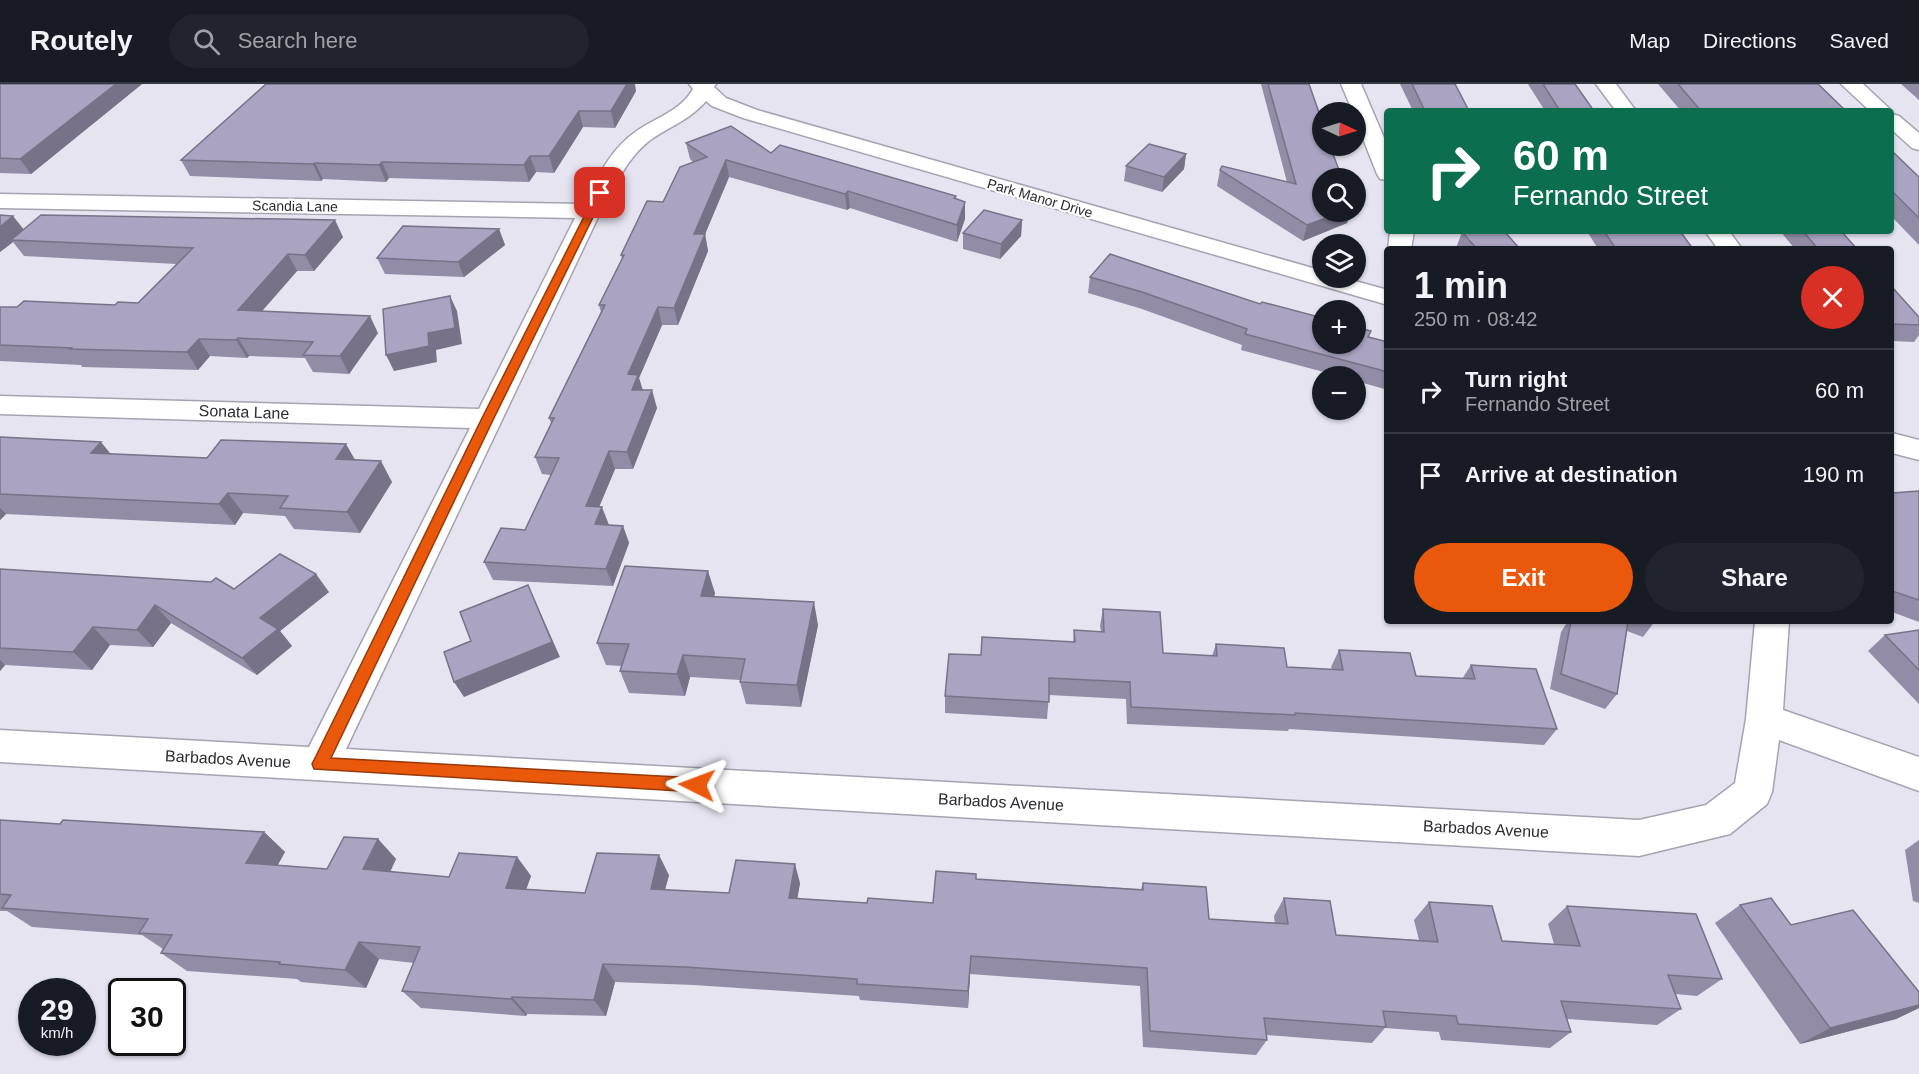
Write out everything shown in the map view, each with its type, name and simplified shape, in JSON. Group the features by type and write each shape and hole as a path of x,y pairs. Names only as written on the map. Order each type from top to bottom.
{"street":[{"path":"1351,84 1384,164"},
{"path":"1606,84 1624,108"},
{"path":"1851,84 1879,108"},
{"path":"320,764 590,211 621,158 634,143 681,116 693,105 703,86"},
{"name":"Park Manor Drive","path":"703,86 719,102 750,114 1382,296"},
{"path":"1894,122 1919,144"},
{"name":"Scandia Lane","path":"0,201 590,211"},
{"name":"Sonata Lane","path":"0,405 488,418"},
{"path":"1894,444 1919,450"},
{"name":"Barbados Avenue","path":"0,746 1639,838 1716,821 1753,792 1764,720 1772,624"},
{"path":"1764,720 1919,774"}],"building":[{"path":"0,84 116,84 20,159 0,158"},
{"path":"266,84 627,84 611,111 579,111 549,156 530,156 524,165 382,162 379,165 181,160"},
{"path":"1268,84 1309,84 1315,102 1312,102 1312,156 1334,156 1338,168 1312,168 1312,222 1315,222 1307,225 1220,170 1222,166 1296,184"},
{"path":"1412,84 1455,84 1467,108 1424,108"},
{"path":"1543,84 1575,84 1592,108 1558,108"},
{"path":"1678,84 1818,84 1843,108 1698,108"},
{"path":"731,126 771,153 780,145 956,196 954,198 965,202 957,225 848,191 845,194 726,160 694,234 705,234 674,308 658,307 628,374 638,375 632,390 652,390 627,452 609,451 586,506 602,507 595,524 623,526 606,569 484,562 501,528 525,530 559,458 535,457 554,418 549,418 605,305 599,305 647,201 663,202 680,167 707,157 686,143"},
{"path":"1149,144 1186,154 1164,177 1126,166"},
{"path":"1894,153 1919,177 1919,218 1894,193"},
{"path":"984,210 1022,220 1001,244 963,233"},
{"path":"0,215 13,216 0,227"},
{"path":"41,215 335,220 305,255 288,254 238,310 370,316 340,356 303,355 313,342 238,338 236,340 199,339 187,352 0,345 0,307 17,307 24,301 115,305 118,302 138,303 193,248 11,240"},
{"path":"403,226 499,229 458,262 377,258"},
{"path":"1464,234 1507,234 1517,246 1474,246"},
{"path":"1606,234 1682,234 1691,246 1614,246"},
{"path":"1806,234 1844,234 1854,246 1816,246"},
{"path":"1110,254 1260,304 1262,302 1312,315 1312,352 1245,334 1247,329 1142,292 1090,277"},
{"path":"1894,289 1919,317 1919,325 1894,324"},
{"path":"450,296 455,328 428,333 429,346 386,355 383,309"},
{"path":"1366,330 1371,331 1368,337 1384,341 1384,371 1320,354 1366,354"},
{"path":"0,437 101,442 91,453 207,458 221,440 346,444 336,459 381,461 347,512 280,508 288,496 228,493 219,504 0,494"},
{"path":"1919,491 1919,600 1894,592 1894,493"},
{"path":"280,554 316,574 260,618 278,629 242,658 155,605 137,630 93,627 73,652 0,648 0,569 211,582 216,578 234,589"},
{"path":"625,566 708,571 701,596 814,602 797,685 740,682 745,659 683,655 677,674 620,671 629,644 597,643"},
{"path":"528,585 552,642 454,682 444,652 471,641 460,612"},
{"path":"1103,609 1160,612 1163,653 1217,656 1216,644 1284,648 1287,667 1343,670 1339,650 1410,653 1416,676 1475,679 1471,665 1536,669 1557,729 1295,713 1295,715 1131,707 1130,682 1049,678 1049,702 945,696 949,654 981,655 982,637 1075,642 1074,630 1104,632"},
{"path":"1570,624 1628,624 1617,694 1561,674"},
{"path":"1919,630 1919,670 1885,635"},
{"path":"0,820 60,824 63,820 264,832 246,863 327,869 344,837 378,839 363,869 449,877 459,853 517,857 506,888 585,893 597,853 659,855 651,889 729,893 736,860 795,864 789,898 867,903 868,898 933,903 936,871 976,874 976,879 1143,890 1143,883 1206,887 1209,919 1288,924 1284,898 1330,901 1336,935 1438,942 1429,902 1492,906 1502,941 1580,946 1567,906 1696,914 1722,979 1668,975 1681,1009 1561,1001 1571,1032 1458,1024 1456,1016 1383,1011 1386,1027 1264,1018 1267,1040 1150,1031 1147,968 971,956 968,991 857,984 857,979 685,967 603,964 594,1000 512,997 511,999 402,991 420,947 359,942 345,970 279,964 280,962 161,953 172,935 139,933 148,919 2,908 11,895 0,894"},
{"path":"1771,898 1791,925 1853,910 1919,992 1919,1005 1830,1028 1740,905"}],"route":[{"path":"600,193 320,764 697,785"}]}
